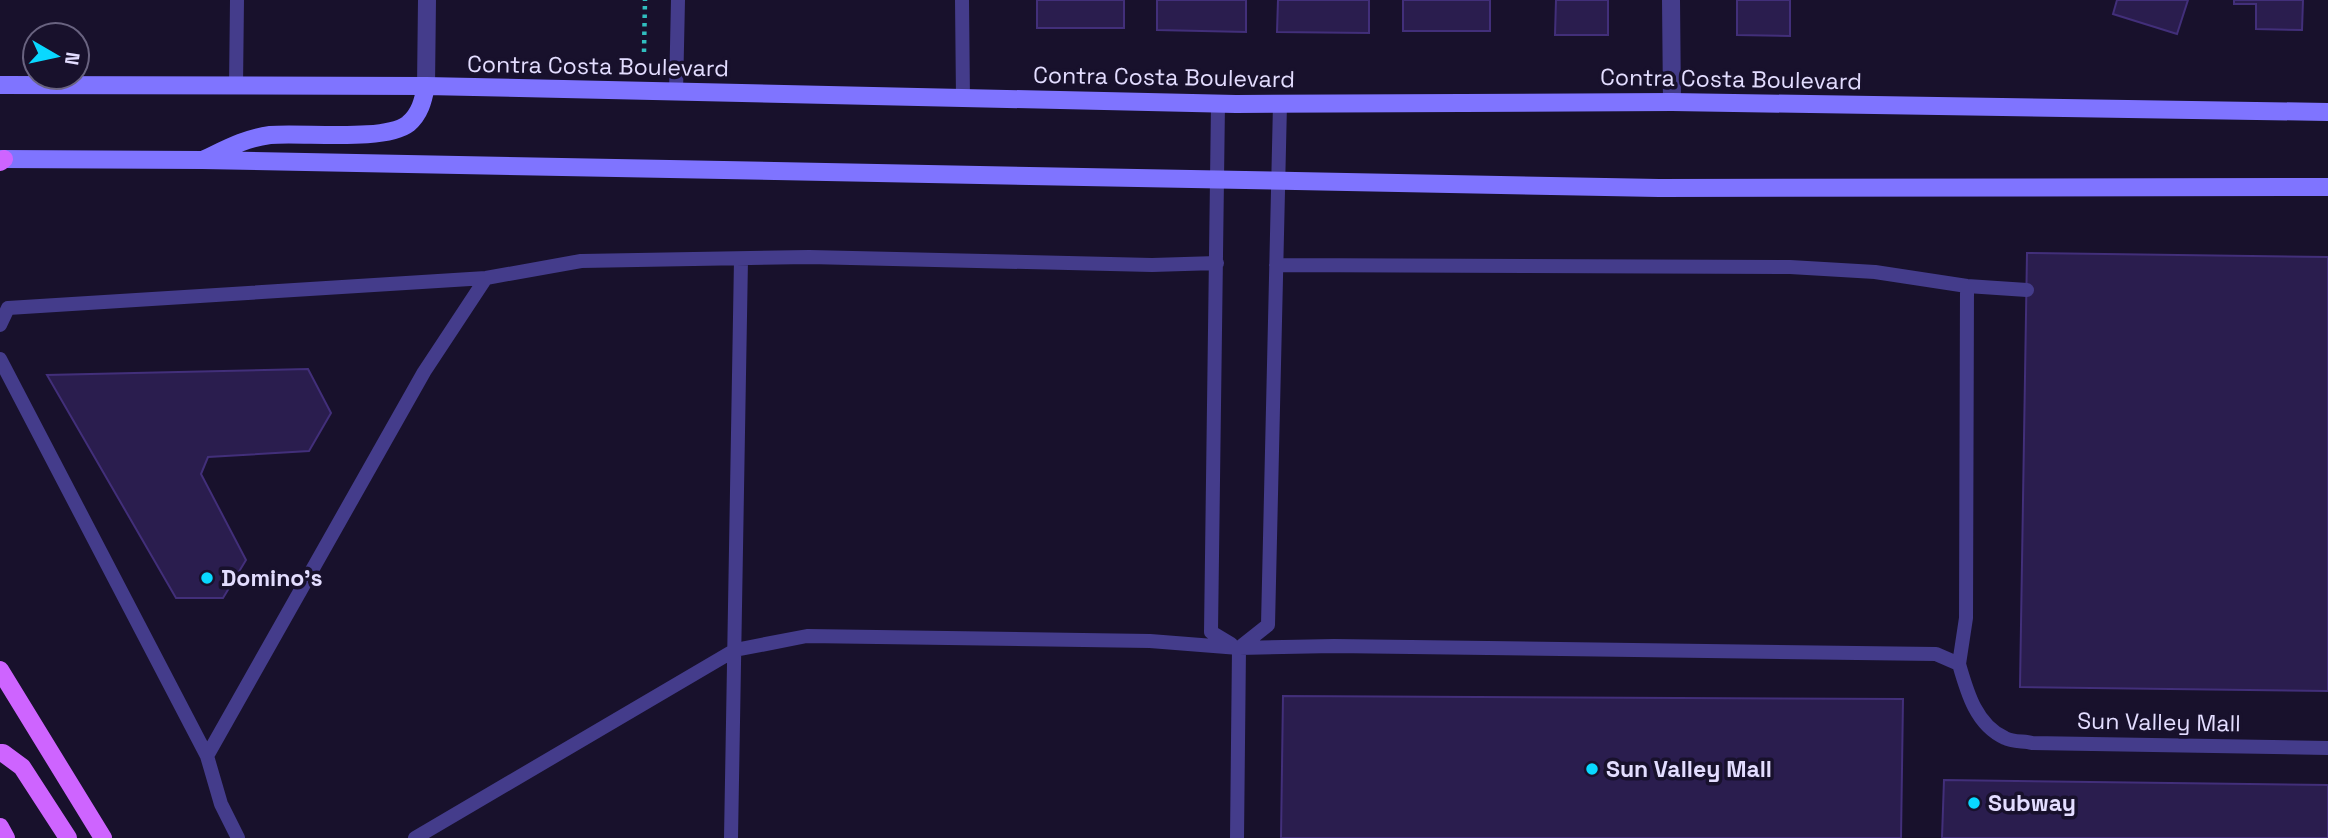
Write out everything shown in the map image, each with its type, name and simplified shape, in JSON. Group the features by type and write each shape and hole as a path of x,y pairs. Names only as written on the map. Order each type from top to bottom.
{"main road":[{"name":"Contra Costa Boulevard","path":"0,85 426,86 1218,104 1672,102 2328,112"},
{"path":"202,160 243,141 270,135 381,133 407,125 421,108 426,86"},
{"path":"1,160 202,160 1659,188 2328,187"},
{"path":"0,670 103,838"},
{"path":"0,752 22,767 68,838"},
{"path":"0,827 6,838"}],"street":[{"path":"426,86 427,0"},
{"path":"1671,0 1672,102"}],"lane":[{"path":"236,86 237,0"},
{"path":"676,93 678,0"},
{"path":"962,0 963,99"},
{"path":"1218,104 1211,632 1239,648"},
{"path":"1239,648 1268,625 1280,104"},
{"path":"0,325 8,308 486,278 581,261 810,257 1152,265 1217,263"},
{"path":"731,838 741,259"},
{"path":"1276,265 1790,267 1875,272 1967,286 2027,290"},
{"path":"207,756 407,401 486,278"},
{"path":"415,838 735,650 807,636 1150,641 1239,648 1334,646 1936,654 1959,664 1966,618 1967,286"},
{"path":"0,359 207,756 221,804 238,838"},
{"path":"1237,838 1239,648"},
{"name":"Sun Valley Mall","path":"1959,664 1968,695 1985,724 2005,739 2032,743 2328,747"}],"path":[{"path":"644,52 645,0"}],"building":[{"path":"1037,0 1124,0 1124,28 1037,28"},
{"path":"1157,0 1246,0 1246,32 1157,30"},
{"path":"1278,0 1369,0 1369,33 1277,32"},
{"path":"1403,0 1490,0 1490,31 1403,31"},
{"path":"1556,0 1608,0 1608,35 1555,35"},
{"path":"1737,0 1790,0 1790,36 1737,35"},
{"path":"2117,0 2188,0 2177,34 2113,14"},
{"path":"2234,0 2303,0 2302,30 2256,29 2256,4 2234,4"},
{"path":"2027,253 2328,257 2328,691 2020,687"},
{"path":"308,369 331,413 309,451 208,457 201,474 246,560 223,598 176,598 47,375"},
{"name":"Sun Valley Mall","path":"1283,696 1903,699 1901,838 1281,838"},
{"path":"1944,780 2328,785 2328,838 1942,838"}],"place":[{"name":"Domino's","path":"207,578"},
{"name":"Sun Valley Mall","path":"1592,769"},
{"name":"Subway","path":"1974,803"}]}
